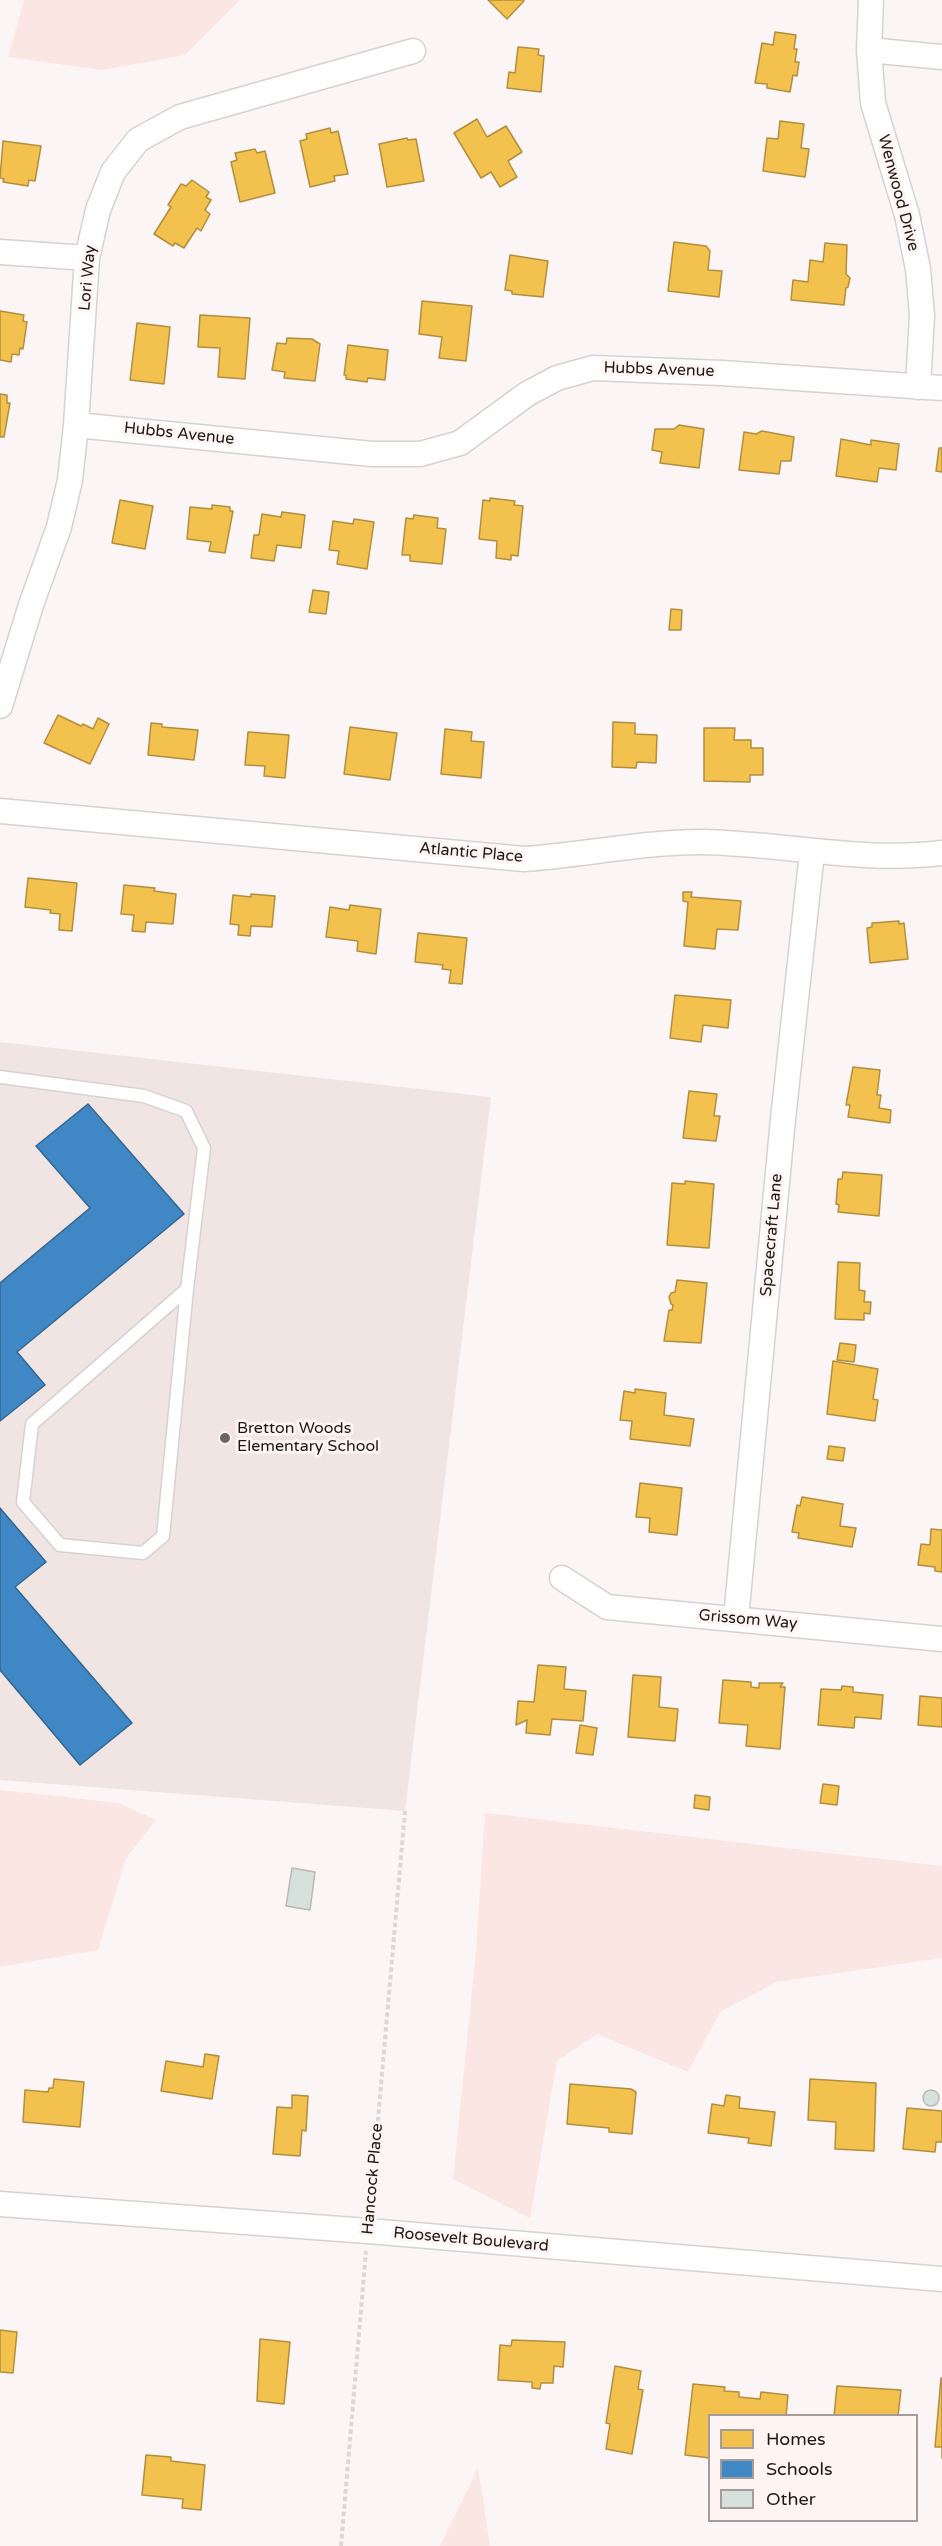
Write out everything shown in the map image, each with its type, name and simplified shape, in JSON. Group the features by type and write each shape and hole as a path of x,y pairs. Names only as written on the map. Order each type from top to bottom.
{"street":[{"name":"Wenwood Drive","path":"871,0 869,50 873,103 907,215 918,270 922,315 918,387"},
{"path":"869,50 942,57"},
{"name":"Lori Way","path":"0,706 30,605 59,527 70,480 87,258 98,210 113,172 138,140 180,117 413,51"},
{"path":"0,252 87,258"},
{"name":"Hubbs Avenue","path":"76,425 372,454 420,454 460,443 526,394 556,378 593,368 722,373 942,388"},
{"name":"Atlantic Place","path":"0,811 524,859 573,856 637,846 701,842 876,856 942,853"},
{"name":"Spacecraft Lane","path":"736,1618 783,1119 812,852"},
{"name":"Grissom Way","path":"562,1578 607,1607 942,1639"},
{"name":"Roosevelt Boulevard","path":"0,2204 368,2231 942,2279"}],"lane":[{"path":"0,1077 144,1096 186,1111 204,1148 187,1289 163,1536 142,1553 60,1545 23,1502 32,1424 187,1289"}],"path":[{"name":"Hancock Place","path":"341,2546 405,1811"}],"shaded area":[{"path":"24,0 240,0 185,55 102,70 8,57"},
{"name":"Bretton Woods Elementary School","path":"0,1042 491,1097 405,1811 0,1780"},
{"path":"0,1790 119,1803 156,1820 126,1858 98,1950 0,1967"},
{"path":"485,1813 942,1866 942,1958 776,1982 720,2012 688,2072 597,2034 557,2061 530,2218 453,2179 476,1951"},
{"path":"478,2468 490,2546 440,2546"}],"building: Homes":[{"path":"488,0 523,0 524,1 507,19"},
{"path":"775,32 796,35 795,62 799,62 797,76 793,75 790,92 767,88 767,84 755,83 762,43 773,45"},
{"path":"518,47 539,49 538,55 544,56 541,92 507,88 509,72 515,73"},
{"path":"477,119 487,137 506,126 522,152 508,161 517,177 500,187 491,172 481,178 454,133"},
{"path":"780,121 804,124 801,148 809,149 805,177 763,171 767,138 778,139"},
{"path":"330,128 331,133 338,131 348,174 334,176 335,181 310,187 300,141 307,139 306,134"},
{"path":"407,138 408,140 416,139 424,181 387,187 379,144"},
{"path":"3,141 41,146 35,181 29,180 28,186 3,182 4,179 0,178"},
{"path":"255,149 257,153 265,151 275,193 240,202 231,162 237,160 235,153"},
{"path":"192,180 209,192 206,197 211,200 205,210 210,214 201,231 197,228 184,248 175,243 173,246 154,234 171,207 168,205 181,184 186,186"},
{"path":"674,242 706,246 710,251 708,270 722,271 719,297 668,291"},
{"path":"825,243 847,245 846,274 850,278 844,305 791,300 793,280 808,282 810,260 823,262"},
{"path":"510,255 548,261 543,297 512,294 512,291 505,290"},
{"path":"422,301 472,306 466,361 439,358 442,337 419,334"},
{"path":"0,311 24,315 23,321 27,322 23,349 20,348 19,355 12,354 11,362 0,360"},
{"path":"200,315 250,318 245,379 218,377 220,348 198,347"},
{"path":"137,323 170,327 164,384 130,380"},
{"path":"287,338 312,339 320,344 315,381 284,378 285,372 272,370 277,343 286,344"},
{"path":"348,345 388,350 385,380 368,378 367,382 346,379 344,375"},
{"path":"0,394 7,395 7,403 10,403 4,437 0,437"},
{"path":"679,425 704,429 699,468 660,463 662,452 652,450 655,429 674,429"},
{"path":"762,431 794,437 791,461 781,461 779,474 739,470 744,432 756,434"},
{"path":"841,439 871,445 871,440 899,444 896,470 879,468 877,482 836,476"},
{"path":"939,448 942,448 942,472 936,471"},
{"path":"490,498 515,501 514,505 523,506 518,556 511,555 511,560 496,558 497,541 479,539 483,500 490,501"},
{"path":"120,500 153,506 145,549 112,543"},
{"path":"212,505 230,507 230,511 233,511 225,553 209,551 211,542 187,539 190,507 212,509"},
{"path":"282,512 305,515 301,548 277,545 274,561 251,558 254,535 259,535 262,514 281,517"},
{"path":"414,515 438,518 437,528 446,529 442,564 410,561 410,555 402,555 406,518 413,519"},
{"path":"354,519 374,522 367,569 337,564 339,551 329,550 333,521 353,524"},
{"path":"313,590 329,592 326,614 309,612"},
{"path":"671,609 682,610 681,630 669,630"},
{"path":"58,715 93,729 98,718 109,724 90,764 44,743"},
{"path":"613,722 635,723 635,734 657,735 656,763 637,762 636,768 612,767"},
{"path":"151,723 162,724 162,727 198,730 194,760 148,755"},
{"path":"350,727 397,733 390,780 344,774"},
{"path":"704,728 735,728 734,740 751,740 751,748 763,748 763,775 750,775 750,782 704,781"},
{"path":"445,729 472,732 471,741 484,742 481,778 441,774"},
{"path":"248,732 289,735 285,778 264,776 265,766 245,765"},
{"path":"28,878 77,883 72,931 59,930 60,914 50,913 51,910 25,907"},
{"path":"124,885 155,888 154,891 176,894 173,924 146,922 145,932 132,931 134,915 121,914"},
{"path":"683,892 692,892 691,897 741,901 738,930 717,929 715,949 684,946 688,902 683,901"},
{"path":"251,894 275,896 272,927 251,926 250,936 238,935 239,925 230,924 233,895 251,897"},
{"path":"350,905 381,909 376,954 357,951 358,941 326,937 330,907 349,910"},
{"path":"899,921 899,924 904,923 908,959 870,963 867,928 872,927 872,923"},
{"path":"418,933 467,938 462,984 449,983 451,970 442,969 443,965 415,962"},
{"path":"675,995 731,1000 728,1028 703,1025 701,1042 670,1038"},
{"path":"853,1067 880,1070 877,1095 881,1095 879,1108 891,1110 890,1123 848,1117 850,1105 846,1105"},
{"path":"689,1091 717,1094 714,1116 720,1116 716,1141 683,1138"},
{"path":"843,1172 882,1175 879,1216 838,1212 839,1205 836,1204 838,1179 842,1179"},
{"path":"685,1181 714,1184 709,1248 667,1245 672,1183 685,1184"},
{"path":"838,1262 860,1263 859,1290 865,1291 864,1302 871,1302 870,1314 864,1313 864,1320 835,1319"},
{"path":"677,1280 707,1283 701,1343 664,1341 669,1310 672,1310 673,1305 669,1297 675,1292"},
{"path":"840,1343 856,1345 854,1362 837,1360"},
{"path":"833,1361 878,1369 873,1399 878,1400 875,1421 827,1414"},
{"path":"635,1389 666,1393 664,1415 694,1419 690,1446 630,1439 632,1421 620,1420 624,1391 635,1393"},
{"path":"829,1446 845,1448 843,1461 827,1459"},
{"path":"640,1483 682,1488 677,1535 649,1532 650,1518 636,1517"},
{"path":"802,1497 843,1504 840,1526 856,1528 852,1547 798,1538 799,1533 792,1532 797,1505 800,1506"},
{"path":"931,1529 942,1530 942,1572 935,1571 935,1567 918,1565 921,1544 930,1545"},
{"path":"538,1665 566,1667 564,1689 586,1691 583,1721 552,1719 550,1735 526,1733 527,1720 516,1725 518,1701 534,1702"},
{"path":"633,1675 661,1677 659,1707 678,1709 675,1741 628,1737"},
{"path":"723,1680 751,1682 751,1687 759,1688 759,1683 783,1683 780,1687 785,1687 780,1749 746,1746 748,1725 719,1723"},
{"path":"842,1686 853,1687 853,1692 883,1695 881,1719 855,1717 854,1728 818,1725 821,1689 841,1690"},
{"path":"920,1696 942,1698 942,1727 918,1725"},
{"path":"580,1725 597,1728 593,1755 576,1753"},
{"path":"823,1784 839,1786 837,1805 820,1803"},
{"path":"695,1795 710,1797 709,1810 694,1808"},
{"path":"205,2054 219,2056 212,2099 161,2091 166,2061 203,2067"},
{"path":"54,2079 84,2082 80,2127 23,2122 25,2090 48,2092 49,2088 53,2088"},
{"path":"810,2079 876,2083 874,2151 835,2149 836,2122 808,2120"},
{"path":"570,2084 631,2089 636,2092 632,2134 609,2132 609,2128 567,2124"},
{"path":"292,2095 308,2096 306,2131 302,2130 300,2156 273,2154 277,2107 292,2108"},
{"path":"726,2095 740,2097 739,2108 775,2112 771,2146 748,2143 749,2138 708,2133 712,2104 724,2106"},
{"path":"907,2108 942,2111 942,2142 936,2142 935,2152 903,2149"},
{"path":"0,2330 17,2332 13,2373 0,2372"},
{"path":"260,2339 290,2342 284,2404 257,2401"},
{"path":"512,2340 565,2342 563,2367 554,2366 553,2383 541,2383 540,2389 532,2388 532,2382 498,2380 500,2345 511,2346"},
{"path":"615,2366 641,2371 638,2389 643,2390 632,2454 606,2449 610,2424 606,2423"},
{"path":"941,2378 942,2447 935,2447"},
{"path":"693,2384 725,2387 724,2391 739,2392 739,2397 760,2399 761,2392 788,2395 786,2414 708,2414 708,2458 685,2455"},
{"path":"837,2386 901,2390 898,2414 834,2414"},
{"path":"146,2455 171,2457 171,2461 205,2465 201,2510 182,2508 183,2499 142,2495"}],"building: Schools":[{"path":"88,1104 184,1214 17,1352 45,1385 0,1421 0,1283 90,1208 36,1146"},
{"path":"0,1508 46,1562 15,1587 132,1723 80,1765 0,1670"}],"building: Other":[{"path":"292,1868 315,1872 310,1910 286,1906"},
{"path":"931,2090 939,2098 931,2106 923,2098"}],"place":[{"name":"Bretton Woods Elementary School","path":"225,1438"}]}
